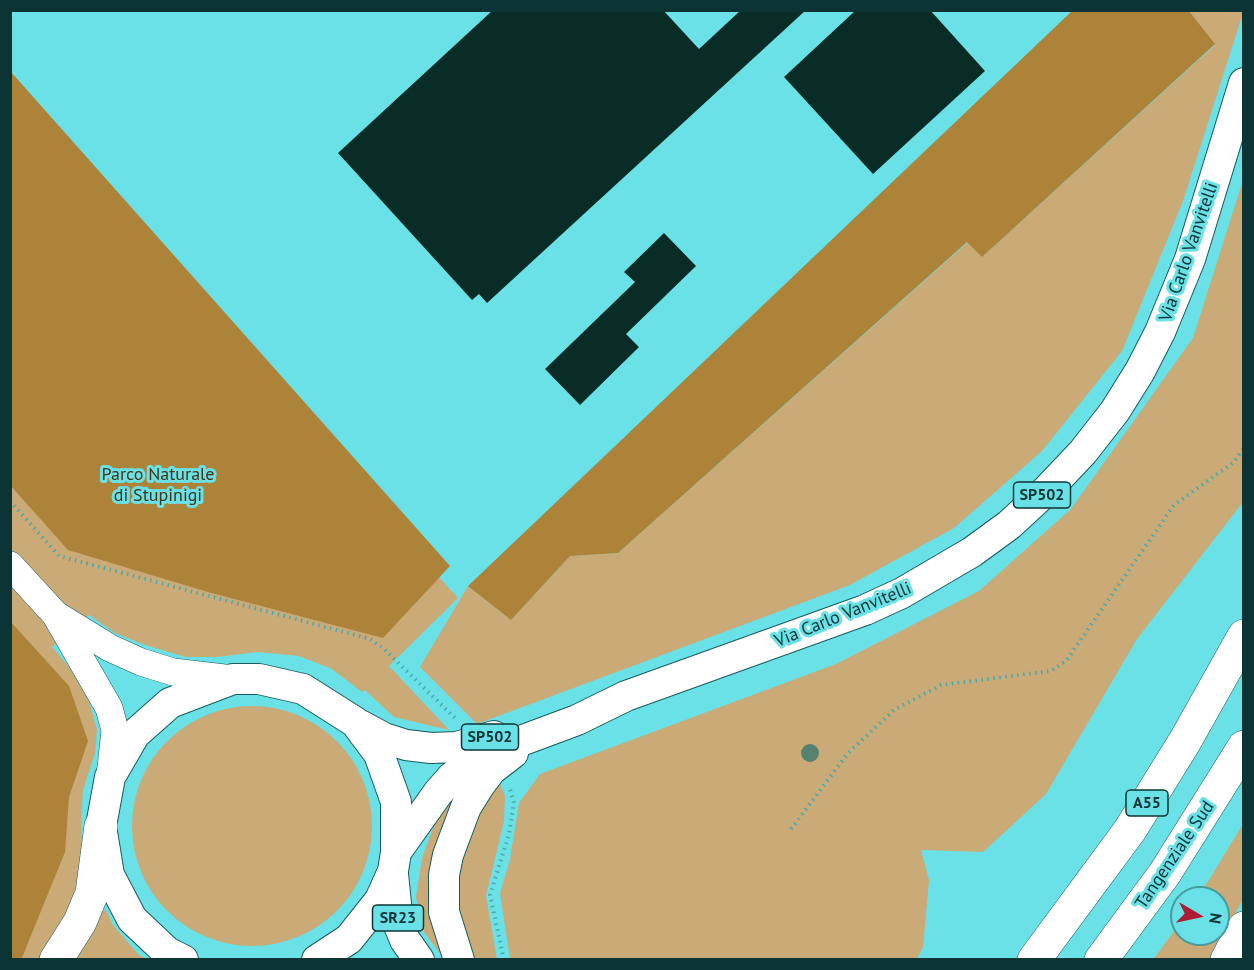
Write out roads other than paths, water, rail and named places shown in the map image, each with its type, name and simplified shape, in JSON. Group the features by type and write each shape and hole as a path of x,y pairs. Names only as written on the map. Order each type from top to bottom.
{"highway":[{"name":"A55","path":"1034,960 1131,830 1197,721 1244,636"},
{"name":"Tangenziale Sud","path":"1101,960 1165,873 1244,747"},
{"path":"56,960 80,922 92,893 101,826"},
{"path":"1227,960 1244,928"}],"main road":[{"name":"Via Carlo Vanvitelli","path":"395,862 452,777 483,755 577,720 626,696 865,610 902,593 972,552 1009,525 1083,452 1140,371 1160,332 1190,259 1244,83"},
{"path":"10,565 54,614 109,708 115,730 110,777 101,826 109,875 132,919 167,952 183,960"},
{"path":"54,614 110,648 141,662 173,672 233,679"},
{"name":"Via Carlo Vanvitelli","path":"233,679 259,680 303,689 384,738 406,745 431,748 457,747 577,706 626,696"},
{"path":"110,777 135,734 170,703 233,679"},
{"path":"317,960 349,939 380,900 395,862 396,802 378,754 355,722"},
{"name":"SP502","path":"459,960 444,912 443,891 448,855 455,832 478,786 492,770 543,732"},
{"name":"SR23","path":"395,862 398,923 405,940 419,960"}],"park label":[{"name":"Parco Naturale di Stupinigi","path":"158,485"}]}
